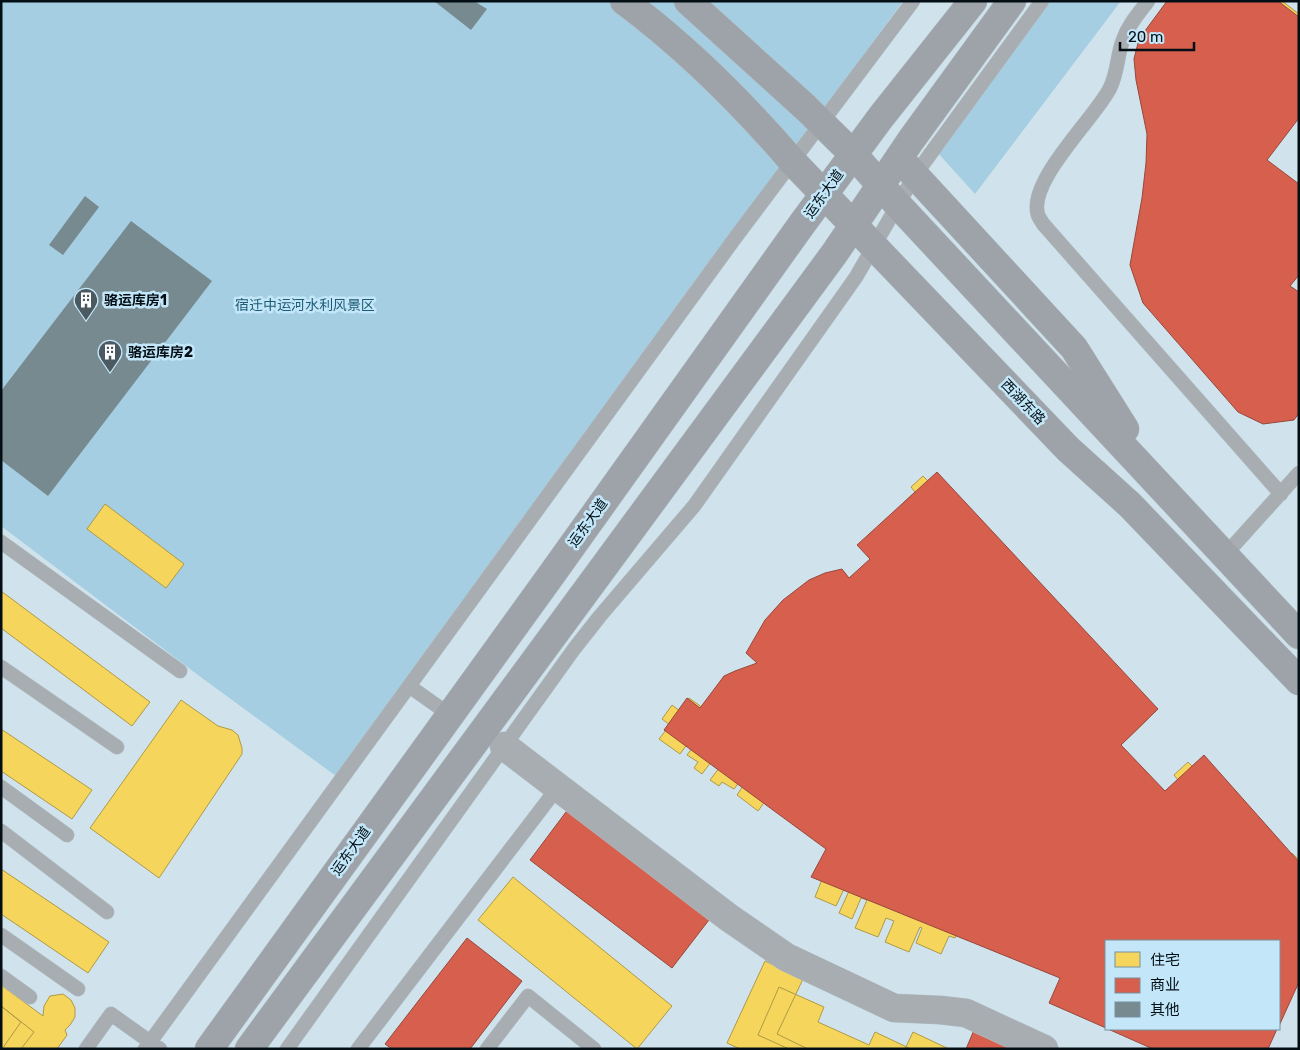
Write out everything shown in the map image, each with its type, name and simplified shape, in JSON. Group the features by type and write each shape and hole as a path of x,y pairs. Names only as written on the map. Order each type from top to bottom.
{"main road":[{"name":"西湖东路","path":"624,1 691,57 753,116 792,161 1068,449 1130,505 1299,681"},
{"path":"688,1 821,122 853,154 898,205 1299,635"},
{"name":"运东大道","path":"209,1049 853,154 973,1"},
{"path":"248,1049 854,225 880,185 907,167 1012,1"},
{"path":"907,167 1074,348 1167,493"}],"street":[{"path":"504,746 728,917 786,957 894,1008 966,1013 1044,1049"}],"lane":[{"path":"86,1049 111,1014 151,1046 409,686 792,161 914,1"},
{"path":"287,1049 504,746 600,616 694,506 856,277 898,205 907,167 1042,1"},
{"path":"1148,1 1122,40 1116,76 1109,90 1059,156 1044,183 1038,200 1038,214 1044,225 1280,494"},
{"path":"1225,556 1299,474"},
{"path":"1,542 180,671"},
{"path":"1,667 117,747"},
{"path":"409,686 450,715"},
{"path":"1,787 67,835"},
{"path":"358,1049 558,787"},
{"path":"1,831 108,912"},
{"path":"1,935 78,990"},
{"path":"1,976 30,997"},
{"path":"488,1049 528,996 594,1049"}],"green space":[{"name":"宿迁中运河水利风景区","path":"1,1 903,1 336,776 202,678 1,526"},
{"path":"1046,1 1121,1 975,194 937,152"}],"building: 住宅":[{"path":"1204,1 1209,4 1211,1 1282,1 1299,14 1299,20 1279,47 1251,26 1247,32 1250,34 1231,59 1186,25"},
{"path":"1245,148 1290,183 1285,189 1299,198 1299,234 1287,226 1281,234 1285,237 1267,261 1225,229 1242,208 1245,210 1253,200 1223,178"},
{"path":"936,474 1009,552 1004,556 1007,558 993,571 989,566 975,579 958,560 954,564 944,554 959,540 955,535 943,546 934,538 932,540 922,529 935,517 932,514 919,525 901,505 915,492 911,487 923,476 929,482"},
{"path":"105,504 184,564 166,588 87,529"},
{"path":"1,591 150,702 132,726 1,628"},
{"path":"1044,606 1062,626 1065,623 1075,635 1071,638 1093,661 1085,669 1090,674 1098,667 1122,693 1126,689 1134,698 1131,701 1148,719 1122,744 1114,735 1108,740 1070,700 1077,694 1064,680 1058,686 1019,644 1023,640 1015,632"},
{"path":"689,698 713,715 710,719 785,773 782,777 787,781 775,798 770,794 758,811 737,795 747,780 743,777 734,789 722,782 719,786 710,780 722,764 714,758 702,774 694,768 698,762 687,755 696,743 691,739 680,754 659,739 670,725 662,719 672,705 680,711"},
{"path":"181,700 218,726 232,730 238,735 242,754 159,878 90,828"},
{"path":"1,729 92,790 72,819 1,771"},
{"path":"1188,762 1193,767 1199,762 1205,769 1207,767 1219,779 1213,785 1218,790 1226,782 1238,794 1234,798 1257,823 1247,832 1253,838 1263,829 1288,857 1292,853 1299,860 1299,866 1292,873 1299,879 1299,908 1284,922 1270,907 1281,897 1275,890 1260,905 1251,896 1255,893 1248,885 1260,874 1254,867 1244,876 1209,838 1218,830 1213,825 1200,837 1192,827 1189,830 1180,819 1194,806 1192,805 1181,815 1162,795 1178,780 1174,775"},
{"path":"833,854 867,869 870,862 888,870 881,886 915,901 923,883 942,892 939,900 961,909 957,919 962,921 955,938 949,936 941,954 916,943 922,928 920,927 909,952 885,942 894,921 886,918 878,937 855,928 867,900 861,898 852,919 839,913 849,891 844,889 836,906 815,897 823,877 817,874 824,859 829,862"},
{"path":"1,869 109,942 88,973 1,914"},
{"path":"513,877 672,1006 637,1049 478,920"},
{"path":"765,961 803,979 777,1034 808,1049 740,1049 727,1043"},
{"path":"1,985 43,1016 44,1006 50,996 63,994 71,1000 75,1008 75,1017 65,1030 67,1035 57,1049 2,1049 21,1022 1,1006"},
{"path":"779,987 824,1007 818,1022 869,1045 875,1032 911,1049 789,1049 758,1035"},
{"path":"1,1006 34,1032 21,1049 1,1049"},
{"path":"913,1032 949,1049 905,1049"}],"building: 商业":[{"path":"1167,1 1278,1 1299,17 1299,118 1267,160 1299,184 1299,275 1290,286 1299,292 1299,413 1294,420 1263,424 1238,412 1143,303 1130,265 1142,198 1147,134 1136,80 1134,59 1139,39"},
{"path":"937,472 1158,709 1121,745 1165,791 1204,755 1299,862 1299,982 1280,1024 1280,940 1105,940 1105,1028 1049,1003 1060,978 811,877 826,849 664,730 687,698 700,708 724,676 757,663 746,653 765,620 783,600 809,580 825,573 842,569 849,578 870,559 857,545"},
{"path":"569,808 712,916 672,968 530,860"},
{"path":"467,938 522,981 470,1049 392,1049 385,1044"},
{"path":"974,1030 1013,1049 966,1049"},
{"path":"1110,1030 1277,1030 1268,1049 1153,1049"}],"building: 其他":[{"path":"434,1 474,1 487,9 471,30"},
{"path":"85,196 99,207 63,255 49,245"},
{"path":"131,221 212,281 48,496 1,460 1,391"}],"place":[{"name":"骆运库房1","path":"86,321"},
{"name":"骆运库房2","path":"110,373"}]}
